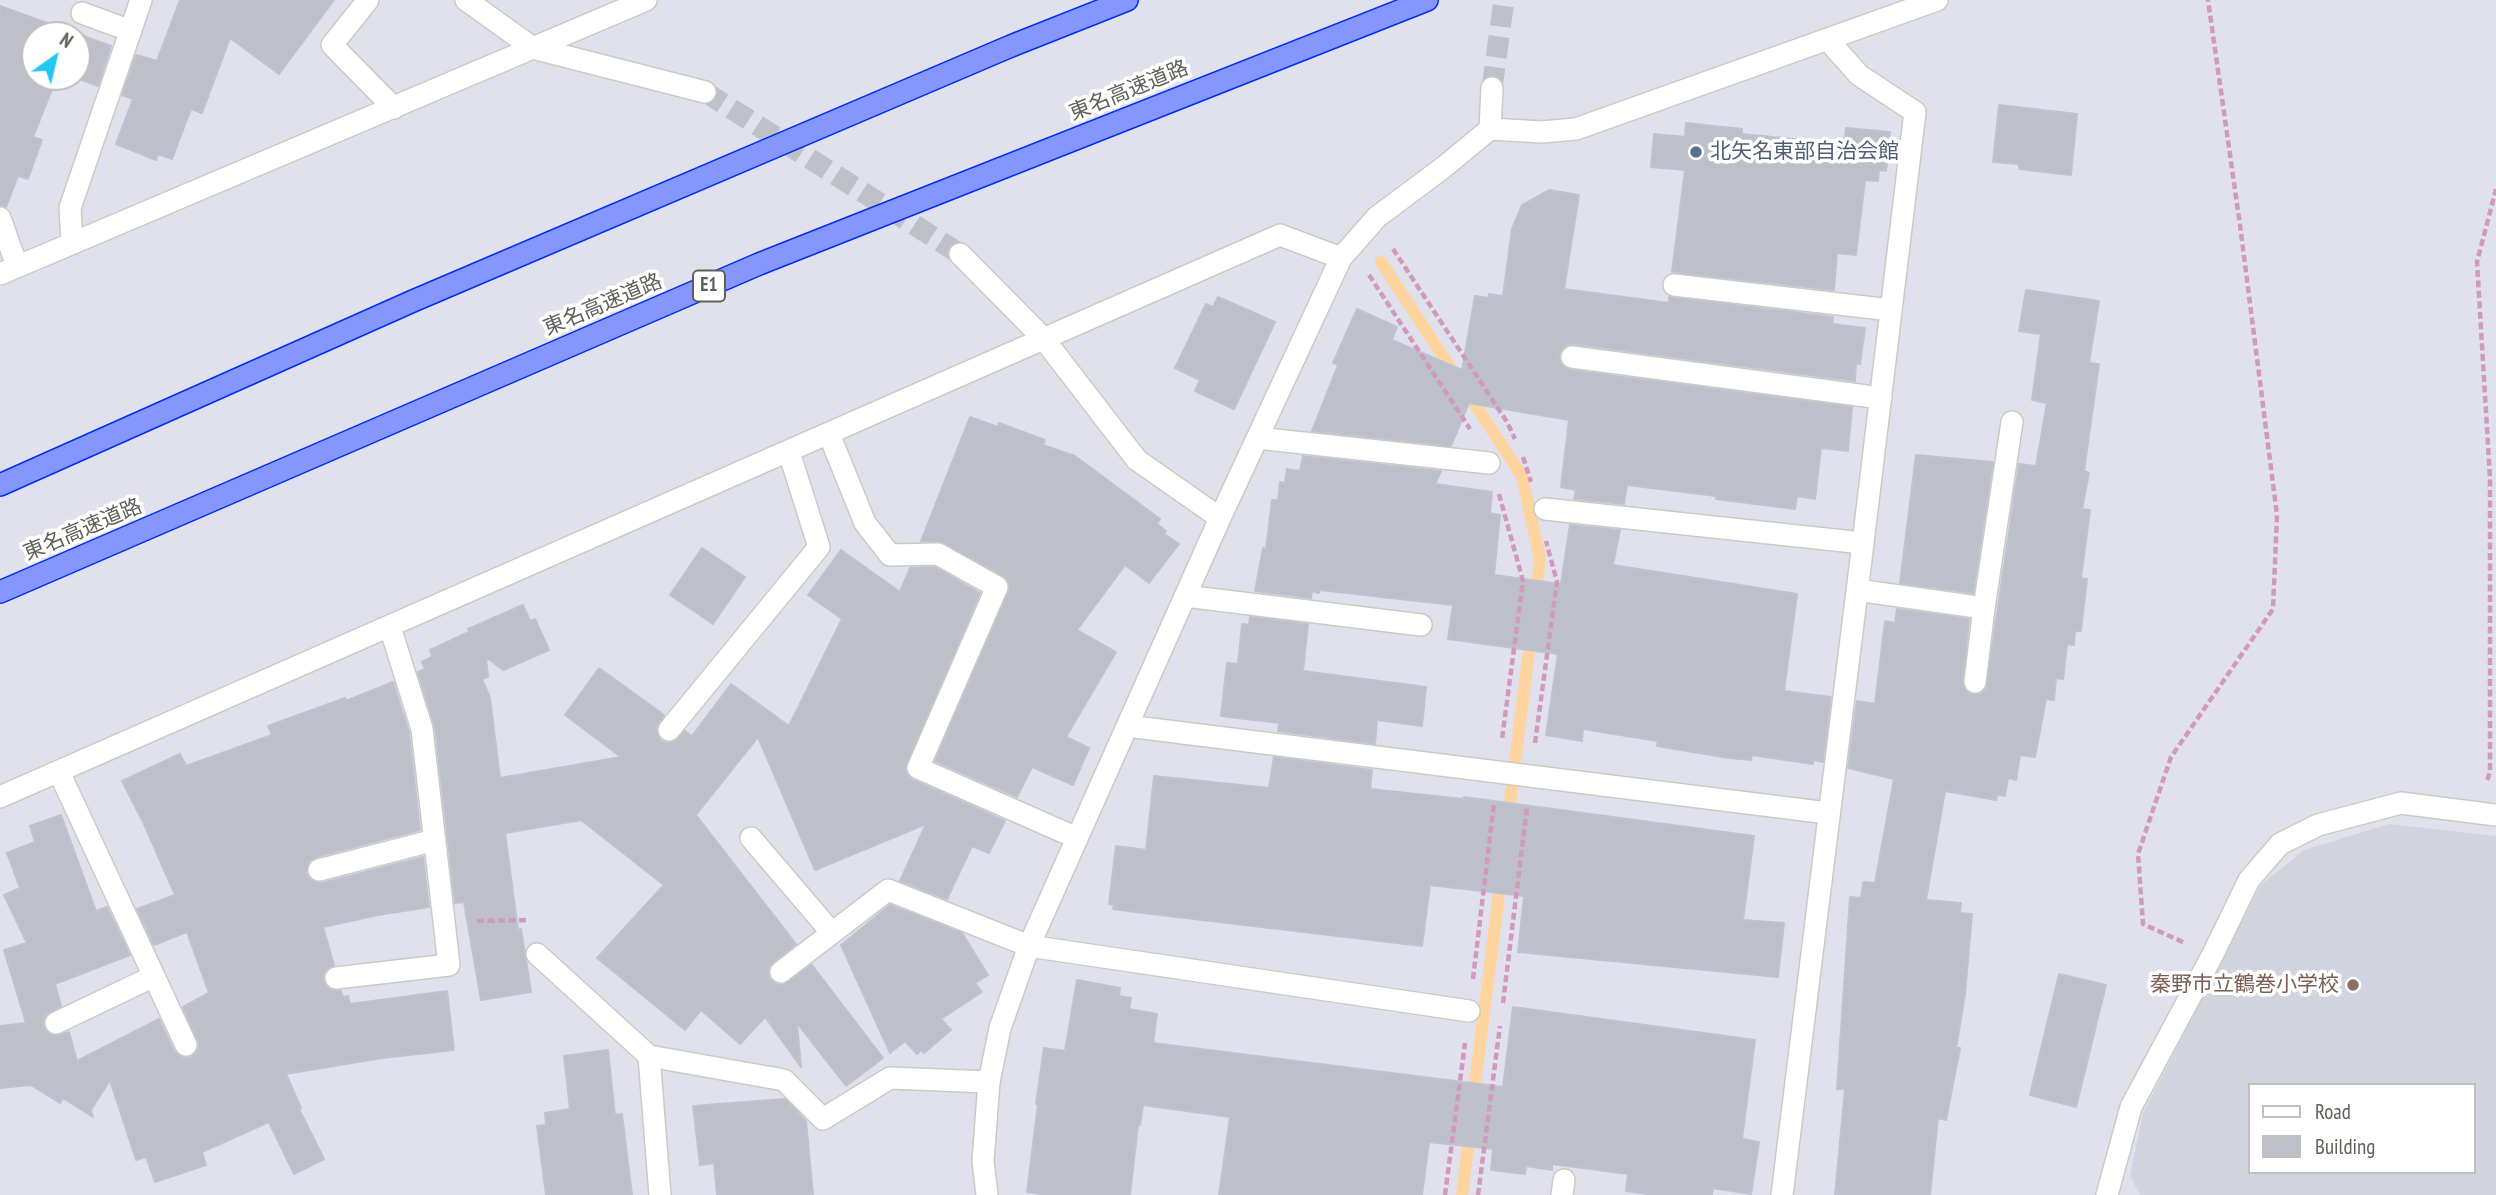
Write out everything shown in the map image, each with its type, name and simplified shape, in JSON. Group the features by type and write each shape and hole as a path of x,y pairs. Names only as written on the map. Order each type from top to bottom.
{"highway":[{"path":"0,485 413,301 1011,46 1127,0"},
{"name":"東名高速道路","path":"0,592 759,264 1427,0"}],"street":[{"path":"72,243 70,208 141,0"},
{"path":"368,0 332,45 394,108"},
{"path":"466,0 533,47 705,92"},
{"path":"0,218 8,270 646,0"},
{"path":"987,1195 983,1161 989,1082 1000,1028 1029,946 1220,518 1341,258 1377,217 1490,129 1542,132 1576,129 1937,0"},
{"path":"82,13 131,30"},
{"path":"1782,1195 1892,310 1914,112 1859,75 1827,39"},
{"path":"1490,129 1492,88"},
{"path":"0,797 1280,236 1341,258"},
{"path":"960,254 1043,338 1137,460 1220,518"},
{"path":"1674,285 1892,310"},
{"path":"1572,357 1881,398"},
{"path":"1975,682 2012,422"},
{"path":"829,434 865,523 890,555 938,554 997,587 918,768 1077,838"},
{"path":"1257,438 1489,463"},
{"path":"669,730 820,547 789,452"},
{"path":"1544,519 1863,543"},
{"path":"1857,590 1984,608"},
{"path":"1185,596 1421,625"},
{"path":"336,978 449,965 422,729 390,627"},
{"path":"1127,726 1828,813"},
{"path":"59,772 186,1045"},
{"path":"2107,1195 2131,1107 2213,956 2249,880 2280,844 2318,825 2401,803 2487,814"},
{"path":"751,838 832,933"},
{"path":"319,870 435,840"},
{"path":"781,972 888,890 1029,946 1469,1011"},
{"path":"537,954 649,1056 784,1080 822,1119 890,1078 989,1082"},
{"path":"57,1023 154,976"},
{"path":"649,1056 660,1195"}],"path":[{"path":"2208,0 2277,514 2273,609 2171,757 2138,853 2143,924 2213,956"},
{"path":"2487,814 2490,773 2490,478 2477,262 2496,189"},
{"path":"1388,243 1507,422 1516,442"},
{"path":"1368,273 1480,444 1494,476 1523,581 1497,773"},
{"path":"1521,452 1533,489"},
{"path":"1502,1009 1557,582 1544,519"},
{"path":"444,921 529,920 537,954"},
{"path":"1478,1195 1500,1022"}],"shaded area":[{"name":"秦野市立鶴巻小学校","path":"2389,824 2496,836 2496,1195 2140,1195 2130,1175 2143,1113 2261,885 2304,850"}],"building":[{"path":"180,0 334,0 279,74 230,38 202,113 191,109 172,159 158,154 156,160 116,144 133,99 122,95 136,55 157,61"},
{"path":"0,6 42,21 21,21 21,91 51,91 33,137 42,140 28,179 18,176 6,207 0,205"},
{"path":"91,39 111,46 98,86 91,83"},
{"path":"1999,105 2077,114 2071,175 2019,169 2019,164 1993,162"},
{"path":"1686,123 1742,129 1742,134 1844,144 1846,128 1890,132 1886,171 1879,170 1878,181 1865,180 1856,255 1837,253 1834,290 1672,272 1685,170 1651,167 1654,134 1685,137"},
{"path":"1549,190 1579,195 1564,289 1669,303 1669,297 1833,317 1832,324 1865,328 1860,364 1856,363 1855,381 1574,344 1566,345 1559,355 1560,363 1570,370 1852,407 1848,451 1821,448 1815,499 1797,496 1795,509 1627,485 1624,504 1574,499 1576,490 1561,487 1569,420 1469,403 1451,446 1312,431 1338,365 1333,363 1357,309 1397,327 1392,340 1462,370 1475,296 1503,296 1512,229 1522,205"},
{"path":"2026,290 2099,301 2089,363 2099,364 2084,471 2089,473 2082,509 2090,510 2081,578 2087,579 2081,631 2075,631 2074,645 2067,644 2063,679 2056,678 2054,700 2046,699 2035,757 2020,755 2016,780 2008,778 2005,796 1997,794 1996,800 1945,791 1926,900 1961,903 1960,913 1972,914 1965,994 1956,1048 1960,1048 1946,1120 1938,1118 1930,1195 1835,1195 1845,1089 1837,1089 1850,897 1861,898 1863,882 1875,883 1894,779 1848,768 1857,701 1875,704 1885,621 1895,623 1897,609 1969,619 1963,686 1967,692 1974,695 1981,694 1986,689 2019,464 2036,466 2047,403 2032,400 2041,334 2019,331"},
{"path":"1218,297 1275,322 1234,409 1195,391 1200,380 1175,368 1206,304 1213,307"},
{"path":"970,417 998,427 999,423 1045,440 1043,445 1075,456 1160,519 1157,524 1166,531 1164,534 1179,544 1149,583 1125,565 1077,630 1116,652 1066,737 1089,748 1073,785 1032,767 1017,797 935,761 1010,587 1003,576 944,543 921,541"},
{"path":"1916,455 1993,462 1973,593 1900,583"},
{"path":"1303,456 1441,471 1435,484 1492,492 1490,513 1500,515 1494,575 1561,584 1570,525 1620,530 1613,565 1797,594 1784,691 1831,697 1823,762 1813,760 1813,764 1752,755 1751,760 1729,758 1657,746 1658,741 1583,729 1582,741 1546,735 1558,654 1448,639 1453,605 1320,590 1319,593 1312,591 1311,598 1255,591 1263,548 1266,549 1272,500 1278,500 1280,482 1285,483 1287,469 1300,471"},
{"path":"702,548 745,577 713,624 670,595"},
{"path":"841,550 900,592 910,568 935,567 980,593 905,769 913,780 1005,821 989,853 972,846 947,899 900,881 926,824 815,870 758,737 696,815 796,944 769,966 768,974 771,980 783,985 812,965 883,1058 846,1086 797,1023 801,1067 765,1017 740,1044 701,1010 685,1030 597,958 664,885 581,820 505,833 518,930 521,929 531,992 481,1000 464,902 455,903 435,727 418,672 425,669 422,662 432,657 430,650 469,632 468,629 523,605 530,621 535,619 549,650 503,670 486,657 488,677 482,679 490,698 500,778 621,757 565,715 599,668 664,715 656,729 660,740 666,743 674,742 685,731 692,736 731,684 789,726 842,619 808,595"},
{"path":"1250,617 1308,624 1303,671 1426,687 1422,726 1377,720 1375,744 1278,731 1279,723 1221,716 1227,663 1238,664 1242,624 1249,625"},
{"path":"393,682 409,732 420,830 316,857 309,861 306,873 310,880 322,883 423,857 429,907 323,927 334,965 324,972 323,980 330,990 341,991 343,997 348,996 350,1004 447,991 454,1050 382,1058 286,1074 301,1108 299,1109 324,1159 294,1174 269,1122 202,1152 206,1165 155,1182 146,1157 136,1160 110,1080 91,1110 93,1117 63,1098 60,1103 31,1085 0,1088 0,1026 26,1023 4,950 27,943 4,895 20,888 7,853 35,842 30,826 61,815 96,911 107,907 130,955 55,984 61,1006 46,1015 43,1023 45,1029 54,1036 69,1032 77,1061 159,1019 174,1051 184,1058 191,1057 197,1052 199,1045 183,1007 209,993 187,932 154,945 137,909 175,895 122,781 180,754 186,766 272,735 268,726 345,698 346,701"},
{"path":"1274,757 1372,770 1370,789 1464,797 1754,836 1743,920 1784,923 1778,977 1518,952 1524,896 1430,885 1422,946 1113,909 1114,905 1109,904 1116,846 1146,850 1154,776 1269,788"},
{"path":"890,905 962,933 988,975 975,983 982,992 941,1019 951,1030 924,1053 921,1050 917,1054 905,1041 890,1053 841,945"},
{"path":"2059,974 2106,985 2076,1107 2030,1095"},
{"path":"1077,980 1120,988 1119,996 1131,998 1129,1009 1157,1014 1153,1043 1503,1087 1513,1007 1755,1040 1742,1139 1759,1142 1751,1194 1713,1188 1712,1195 1655,1195 1626,1191 1628,1174 1552,1164 1552,1170 1526,1166 1525,1174 1491,1170 1493,1149 1429,1142 1422,1195 1219,1195 1230,1117 1143,1105 1130,1195 1047,1195 1027,1192 1044,1048 1065,1051"},
{"path":"608,1050 615,1115 622,1114 632,1195 546,1195 537,1126 546,1125 545,1113 570,1109 564,1056"},
{"path":"785,1099 806,1121 813,1195 717,1195 714,1163 700,1165 693,1106"}],"waterway":[{"path":"1381,262 1456,376"},
{"path":"1466,391 1522,476 1540,559 1536,596"},
{"path":"1508,818 1531,634"},
{"path":"1473,1099 1501,878"},
{"path":"1462,1195 1470,1131"}],"tunnel":[{"path":"1492,88 1504,0"},
{"path":"705,92 960,254"}],"place":[{"name":"北矢名東部自治会館","path":"1696,152"},
{"name":"秦野市立鶴巻小学校","path":"2353,985"}]}
